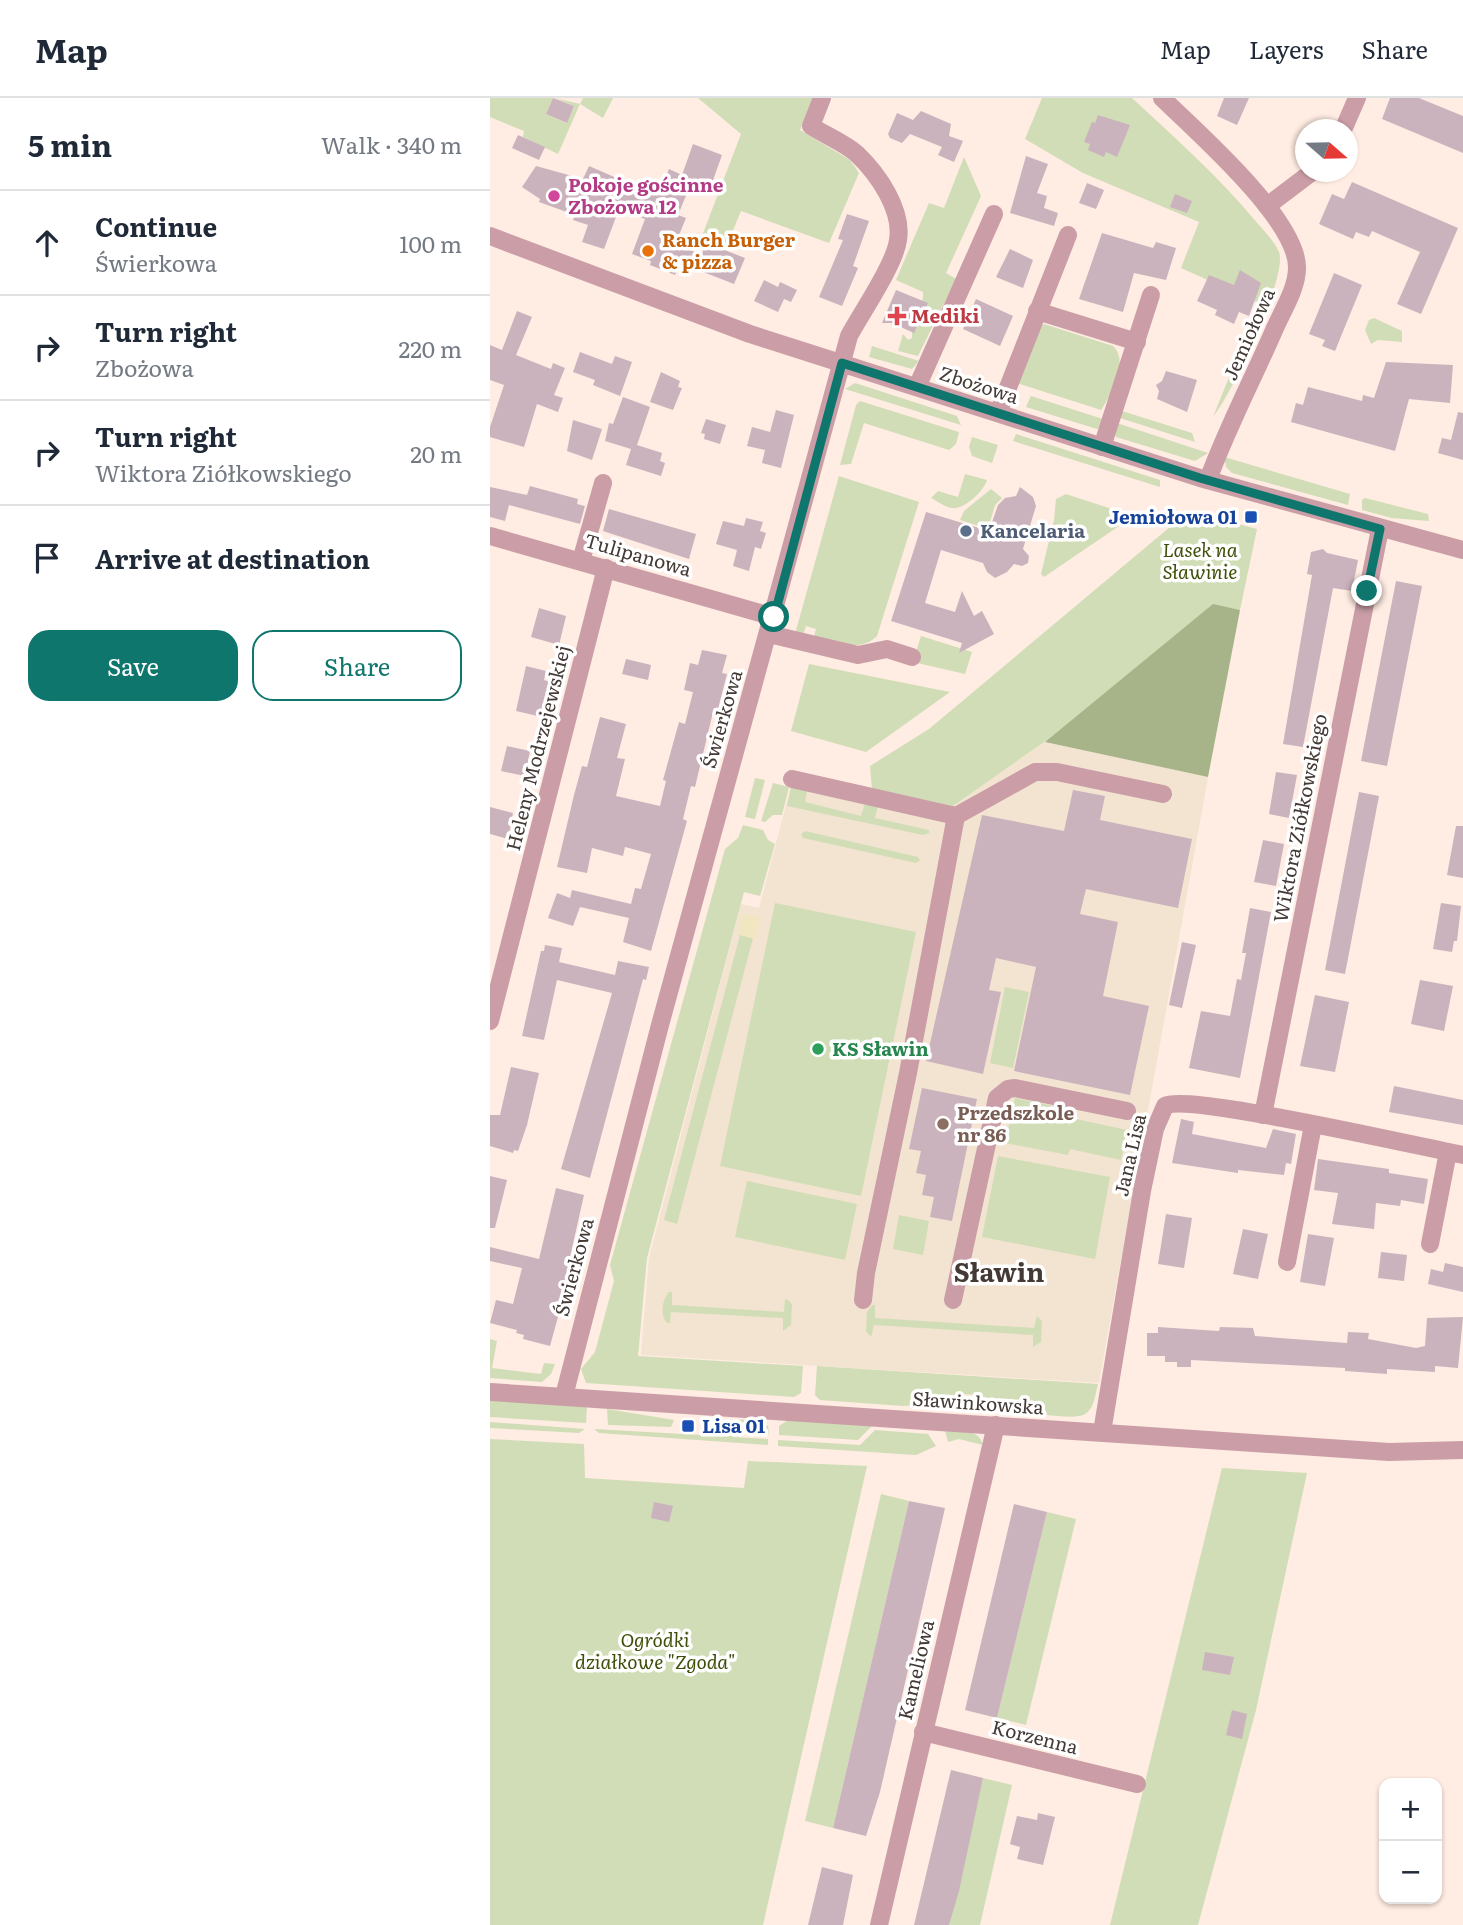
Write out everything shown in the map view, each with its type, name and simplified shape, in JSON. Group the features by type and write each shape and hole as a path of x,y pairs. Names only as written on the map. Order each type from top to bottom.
{"street":[{"name":"Świerkowa","path":"564,1396 657,1038 849,336 894,254 899,229 887,193 856,153 811,127 822,98"},
{"name":"Jemiołowa","path":"1162,98 1224,157 1267,206 1291,244 1297,267 1296,276 1208,480"},
{"path":"1348,119 1357,98"},
{"path":"1267,206 1299,182"},
{"path":"916,387 994,214"},
{"name":"Zbożowa","path":"490,236 720,324 1208,480 1463,550"},
{"path":"998,413 1068,236"},
{"path":"1102,447 1151,295"},
{"path":"1037,311 1137,342"},
{"path":"581,561 603,483"},
{"name":"Wiktora Ziółkowskiego","path":"1263,1115 1380,529"},
{"name":"Tulipanowa","path":"490,536 774,617"},
{"name":"Heleny Modrzejewskiej","path":"490,1021 606,568"},
{"path":"769,634 858,655 887,649 912,657"},
{"path":"792,779 956,816 1035,772 1056,772 1163,794"},
{"path":"863,1300 866,1273 908,1073 956,816"},
{"path":"953,1300 997,1098 1008,1089 1015,1088 1127,1111"},
{"name":"Jana Lisa","path":"1102,1432 1140,1204 1160,1113 1171,1102 1263,1115 1456,1153"},
{"path":"1287,1262 1313,1125"},
{"path":"1430,1244 1456,1153"},
{"name":"Sławinkowska","path":"490,1392 1389,1452 1463,1450"},
{"name":"Kameliowa","path":"879,1925 996,1425"},
{"name":"Korzenna","path":"923,1732 1137,1784"}],"shaded area":[{"path":"1045,742 1208,777 1099,1383 641,1355 649,1258 741,904 759,908 795,771 953,806"}],"green space":[{"path":"490,98 553,98 546,114 566,123 574,106 555,98 580,104 558,154 523,137 524,131 490,117"},
{"path":"583,98 613,98 603,118 580,104"},
{"path":"698,98 813,98 800,130 850,160 859,173 829,243 741,211 727,245 702,236 741,134"},
{"path":"1042,98 1132,98 1224,186 1277,248 1279,265 1267,310 1232,386 1213,417 1259,303 1181,268 1199,222 1083,173 1025,139"},
{"path":"964,157 981,196 946,273 956,279 918,356 898,351 903,334 908,340 912,338 923,292 896,280 929,203 944,208"},
{"path":"1374,318 1402,331 1402,342 1378,340 1371,344 1365,330 1369,320"},
{"path":"1044,324 1113,346 1118,353 1120,361 1117,379 1101,410 1014,382 1036,330"},
{"path":"872,346 919,361 912,369 869,357"},
{"path":"945,369 1002,388 999,396 993,398 950,384 945,377"},
{"path":"855,383 957,416 961,425 845,389"},
{"path":"1031,396 1106,420 1103,427 1097,429 1026,407"},
{"path":"860,401 959,432 956,444 949,450 864,423 851,464 840,465 856,405"},
{"path":"1122,411 1192,433 1195,442 1120,418"},
{"path":"1117,423 1208,453 1195,461 1116,437 1114,431"},
{"path":"1016,434 1160,480 1160,487 1013,441"},
{"path":"972,437 998,445 992,463 972,456 969,447"},
{"path":"1224,457 1350,494 1348,505 1232,473 1226,467"},
{"path":"965,474 987,480 968,503 952,508 931,498 938,491 958,497"},
{"path":"839,476 919,502 877,636 863,644 855,645 814,637 816,629 806,626 803,635 795,634"},
{"path":"991,489 1002,498 995,505 988,529 960,520 964,511"},
{"path":"1066,494 1115,510 1121,520 1119,526 1044,577 1041,574 1054,520 1056,499"},
{"path":"1365,498 1428,514 1429,521 1392,518 1362,510 1362,500"},
{"name":"Lasek na Sławinie","path":"1189,511 1257,529 1240,610 1213,605 1050,738 953,806 872,789 870,766 929,729"},
{"path":"1213,604 1240,610 1208,777 1045,742"},
{"path":"921,636 972,652 965,674 913,662"},
{"path":"809,664 950,692 866,752 791,731"},
{"path":"755,778 765,780 755,819 745,817"},
{"path":"773,783 789,787 782,815 773,815 765,822 761,821"},
{"path":"791,787 807,791 805,802 861,816 865,803 878,805 875,818 929,830 929,833 923,835 787,806"},
{"path":"743,825 763,830 768,840 775,844 760,896 744,892 647,1258 638,1356 803,1366 801,1393 794,1397 586,1383 581,1369 595,1352 614,1281 610,1265 725,849 738,838"},
{"path":"805,831 918,857 920,860 916,863 803,838 801,834"},
{"name":"KS Sławin","path":"775,903 916,932 861,1196 720,1166"},
{"path":"740,935 753,938 677,1224 664,1220"},
{"path":"1005,987 1029,992 1013,1068 990,1063"},
{"path":"1015,1098 1069,1109 1076,1119 1127,1130 1121,1160 1070,1149 1068,1155 1005,1143"},
{"path":"998,1156 1110,1177 1095,1259 982,1237"},
{"path":"747,1181 857,1204 845,1260 735,1237"},
{"path":"899,1215 929,1221 923,1255 893,1249"},
{"path":"669,1292 672,1292 672,1305 784,1312 785,1299 792,1304 791,1325 783,1331 783,1318 671,1312 670,1323 667,1323 663,1308"},
{"path":"875,1305 875,1318 1034,1328 1037,1316 1042,1321 1041,1342 1033,1347 1033,1335 874,1325 871,1337 866,1331 867,1312"},
{"path":"490,1339 497,1341 492,1368 541,1374 544,1363 555,1364 551,1374 542,1382 490,1378"},
{"path":"817,1366 1098,1384 1093,1405 1088,1411 1085,1414 1066,1417 982,1404 983,1395 958,1394 956,1402 903,1406 820,1400 815,1395"},
{"path":"490,1400 587,1407 586,1423 490,1417"},
{"path":"607,1409 674,1420 671,1427 608,1425"},
{"path":"757,1418 768,1426 769,1434 735,1432 714,1423"},
{"path":"788,1420 872,1426 858,1440 779,1435 779,1426"},
{"path":"490,1422 585,1429 579,1433 490,1428"},
{"path":"701,1427 713,1428 734,1437 768,1439 768,1445 599,1433 594,1429 700,1435"},
{"path":"875,1430 928,1434 936,1446 916,1455 778,1446 778,1440 860,1445"},
{"path":"945,1431 973,1433 983,1445 959,1439 948,1442"},
{"name":"Ogródki działkowe \"Zgoda\"","path":"490,1439 584,1444 585,1478 744,1488 748,1461 867,1466 763,1925 490,1925"},
{"path":"1222,1468 1307,1473 1256,1710 1198,1925 1110,1925"},
{"path":"881,1494 909,1501 833,1828 805,1821"},
{"path":"1047,1512 1076,1519 1026,1725 997,1718"},
{"path":"983,1778 1012,1785 980,1925 949,1925"}],"sand":[{"path":"742,914 760,918 755,939 737,934"}],"building":[{"path":"553,98 574,106 567,123 546,114"},
{"path":"1224,98 1249,98 1237,125 1217,116"},
{"path":"1390,98 1419,98 1463,116 1463,153 1382,119"},
{"path":"921,111 951,124 949,136 963,141 954,162 938,155 942,147 910,134 902,143 890,138 888,134 897,113 913,120"},
{"path":"1098,115 1130,125 1117,157 1106,152 1104,157 1088,150 1090,144 1084,142 1092,122 1095,123"},
{"path":"518,135 545,147 539,160 512,148"},
{"path":"693,144 722,155 712,183 707,182 705,186 692,181 678,215 686,218 675,245 702,254 705,245 717,247 745,258 734,284 680,263 675,275 632,254 645,219 619,209 604,249 582,242 588,225 573,220 575,215 539,202 540,199 522,187 536,166 583,179 589,166 658,196 669,169 682,175"},
{"path":"1026,156 1048,164 1037,193 1047,196 1044,208 1058,213 1054,226 1010,213"},
{"path":"1352,182 1458,228 1421,314 1397,304 1420,252 1372,231 1369,237 1356,232 1353,239 1319,224 1332,194 1344,199"},
{"path":"1087,183 1104,190 1096,209 1079,203"},
{"path":"1175,194 1192,201 1187,213 1170,207"},
{"path":"847,214 869,221 853,266 858,268 842,306 819,297 843,240 838,239"},
{"path":"1102,233 1153,248 1156,242 1176,248 1166,280 1134,273 1123,312 1079,299"},
{"path":"1010,249 1033,260 1023,288 996,277"},
{"path":"1240,270 1261,283 1249,316 1239,312 1234,324 1215,315 1217,310 1197,301 1209,275 1234,285"},
{"path":"1334,273 1362,285 1335,351 1322,346 1325,340 1309,334"},
{"path":"764,280 778,287 780,282 797,290 791,302 784,299 778,312 754,301"},
{"path":"896,290 928,303 914,333 892,323 882,323"},
{"path":"976,299 1013,316 1000,346 963,329"},
{"path":"517,311 532,317 516,355 551,369 553,363 565,368 554,395 563,398 558,412 537,404 524,447 490,437 490,427 504,385 490,380 490,345 502,350"},
{"path":"580,352 612,364 615,356 632,362 620,396 593,385 595,380 573,372"},
{"path":"1386,362 1453,365 1450,403 1409,399 1395,451 1291,422 1296,403 1303,405 1308,387 1362,401 1363,395 1374,398"},
{"path":"1166,371 1197,380 1187,412 1157,399 1159,391 1156,385 1162,381"},
{"path":"661,372 680,381 678,387 682,388 673,410 650,402"},
{"path":"623,397 650,407 637,445 662,453 660,461 665,463 661,476 626,465 631,449 605,441 609,423 613,424"},
{"path":"776,410 794,415 781,468 762,463 765,450 747,446 752,427 770,432"},
{"path":"1458,412 1463,413 1463,460 1438,453 1442,438 1451,440"},
{"path":"706,419 726,425 720,444 704,439 705,434 701,433"},
{"path":"573,420 602,429 592,460 567,451"},
{"path":"530,486 578,499 577,504 585,506 580,524 509,505 505,521 490,517 490,487 527,495"},
{"path":"1020,487 1033,497 1036,506 1023,549 1029,556 1028,563 1022,566 1014,564 1007,572 995,578 987,572 983,563 941,550 925,603 955,612 962,591 974,616 982,611 994,634 959,653 962,643 891,621 926,512 989,531 998,505 1005,498 1016,496"},
{"path":"609,509 696,534 689,559 603,531"},
{"path":"746,518 763,522 760,531 766,533 761,549 755,547 749,571 733,566 737,550 716,544 723,521 744,526"},
{"path":"1323,549 1327,553 1358,560 1352,591 1333,588 1303,747 1283,744 1312,575 1307,574 1311,552"},
{"path":"1396,581 1422,586 1387,766 1361,761"},
{"path":"539,608 566,616 559,645 531,637"},
{"path":"702,650 727,655 722,673 727,674 718,709 714,708 695,787 691,786 683,819 687,821 651,951 623,942 629,918 580,907 573,926 548,918 557,893 570,898 572,890 631,904 635,888 641,889 651,854 625,847 623,856 592,848 587,873 557,867 574,795 582,766 587,767 600,717 626,724 617,758 625,759 616,796 660,806 666,781 663,780 679,722 685,724 693,692 684,690 690,663 698,665"},
{"path":"626,659 651,665 648,680 622,674"},
{"path":"526,666 546,671 544,680 550,682 542,717 516,711"},
{"path":"507,746 530,751 525,776 501,771"},
{"path":"1276,772 1297,775 1289,818 1269,814"},
{"path":"1073,790 1105,796 1100,820 1192,839 1178,908 1086,889 1080,914 1118,922 1103,996 1149,1006 1130,1095 1014,1071 1036,967 996,958 989,990 1001,992 983,1074 926,1061 982,815 1064,831"},
{"path":"1359,792 1379,796 1345,974 1325,970"},
{"path":"490,807 513,813 508,839 490,834"},
{"path":"1456,826 1463,826 1463,878 1447,875"},
{"path":"1263,840 1284,844 1276,886 1254,882"},
{"path":"1441,903 1461,906 1457,941 1454,941 1452,952 1433,949"},
{"path":"1250,908 1271,912 1240,1078 1189,1068 1201,1011 1230,1016 1237,979 1241,980 1246,953 1242,953"},
{"path":"1182,942 1196,945 1182,1008 1169,1005"},
{"path":"545,945 562,948 559,962 615,975 618,961 649,967 646,980 643,979 590,1178 561,1169 612,993 557,980 544,1040 522,1036 541,951 544,951"},
{"path":"1420,980 1453,986 1444,1031 1411,1024"},
{"path":"1315,995 1349,1002 1335,1072 1300,1066"},
{"path":"511,1067 539,1073 527,1125 518,1151 514,1150 513,1153 490,1146 490,1115 500,1115"},
{"path":"1394,1086 1463,1100 1463,1125 1389,1112"},
{"name":"Przedszkole nr 86","path":"922,1088 977,1099 952,1221 930,1217 934,1197 922,1195 926,1175 916,1173 921,1151 909,1149"},
{"path":"1181,1119 1194,1122 1192,1134 1266,1148 1273,1129 1296,1134 1291,1164 1286,1163 1284,1175 1238,1170 1238,1173 1172,1163"},
{"path":"1318,1159 1389,1169 1389,1173 1428,1179 1424,1204 1401,1200 1400,1206 1376,1203 1374,1229 1332,1224 1338,1193 1314,1190"},
{"path":"490,1176 507,1180 495,1228 490,1228"},
{"path":"556,1188 584,1195 568,1266 576,1268 567,1307 561,1306 550,1346 523,1339 524,1335 516,1333 517,1330 490,1323 496,1300 513,1304 522,1268 490,1261 490,1247 539,1259"},
{"path":"1166,1214 1192,1218 1184,1268 1158,1264"},
{"path":"1243,1229 1268,1234 1258,1279 1233,1274"},
{"path":"1308,1234 1334,1238 1325,1286 1300,1282"},
{"path":"1381,1252 1407,1255 1404,1281 1378,1278"},
{"path":"1445,1263 1463,1267 1463,1292 1428,1284 1431,1269 1443,1272"},
{"path":"1463,1317 1458,1368 1435,1366 1435,1372 1387,1369 1387,1374 1345,1371 1345,1368 1191,1360 1191,1367 1177,1367 1177,1362 1165,1362 1165,1356 1147,1356 1147,1333 1158,1333 1158,1327 1219,1331 1220,1327 1253,1328 1255,1336 1347,1343 1348,1332 1369,1333 1368,1339 1416,1348 1425,1346 1427,1318"},
{"path":"909,1501 945,1508 880,1792 866,1836 833,1828"},
{"path":"654,1502 673,1506 669,1522 651,1518"},
{"path":"1014,1504 1047,1512 997,1718 965,1710"},
{"path":"1205,1652 1234,1657 1230,1675 1202,1670"},
{"path":"1232,1710 1247,1714 1242,1739 1226,1735"},
{"path":"951,1770 983,1778 959,1891 949,1925 914,1925"},
{"path":"1038,1813 1055,1817 1043,1865 1017,1859 1020,1847 1010,1844 1017,1816 1037,1820"},
{"path":"822,1867 853,1875 843,1925 808,1925"}],"place":[{"name":"Pokoje gościnne Zbożowa 12","path":"554,196"},
{"name":"Ranch Burger & pizza","path":"648,251"},
{"name":"Mediki","path":"897,316"},
{"name":"Jemiołowa 01","path":"1251,517"},
{"name":"Kancelaria","path":"966,531"},
{"name":"KS Sławin","path":"818,1049"},
{"name":"Przedszkole nr 86","path":"943,1124"},
{"name":"Lisa 01","path":"688,1426"}],"district":[{"name":"Sławin","path":"999,1273"}],"route":[{"path":"774,617 842,363 1200,478 1380,529 1367,591"}]}
